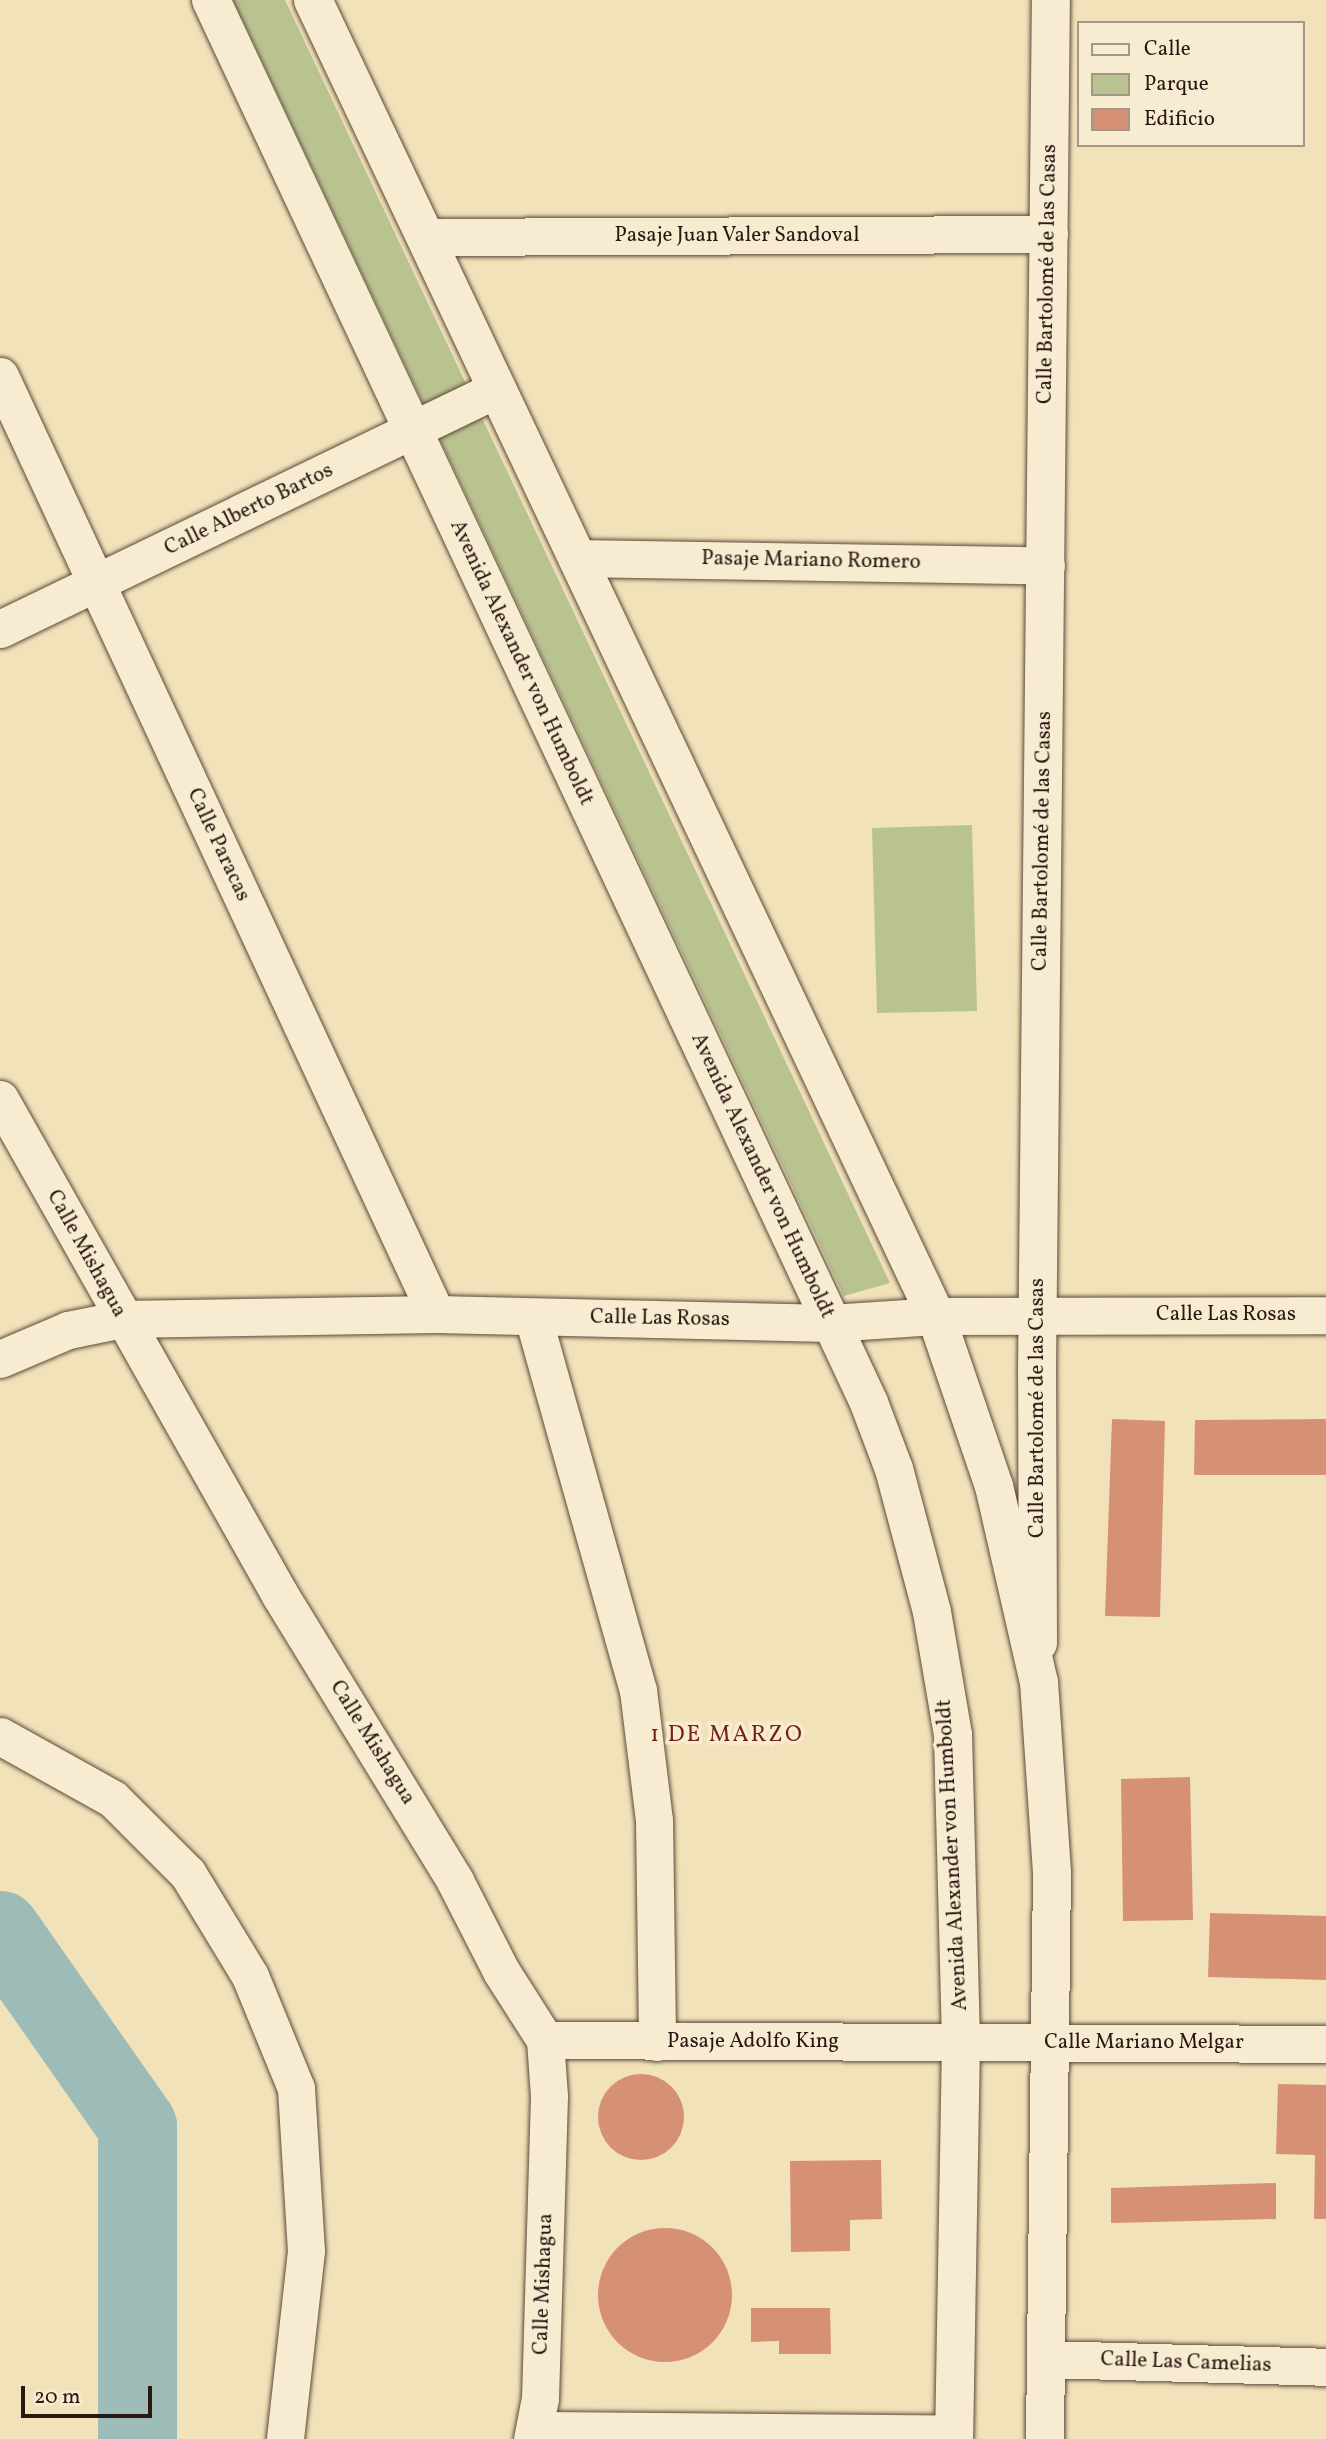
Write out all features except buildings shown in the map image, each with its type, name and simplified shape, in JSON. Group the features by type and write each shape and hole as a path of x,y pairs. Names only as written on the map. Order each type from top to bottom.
{"main road":[{"name":"Avenida Alexander von Humboldt","path":"211,0 830,1323 894,1469 944,1671 953,1735 961,2042 954,2436"},
{"path":"313,0 936,1316 1010,1544 1039,1682 1052,1872 1053,2042 1045,2439"},
{"name":"Calle Bartolomé de las Casas","path":"1039,1682 1038,1315 1051,0"}],"street":[{"name":"Pasaje Juan Valer Sandoval","path":"425,237 1049,234"},
{"name":"Calle Paracas","path":"0,376 436,1314"},
{"name":"Calle Alberto Bartos","path":"0,628 97,584 498,389"},
{"name":"Pasaje Mariano Romero","path":"577,558 1046,565"},
{"name":"Calle Mishagua","path":"0,1099 122,1319 545,2040 549,2096 544,2274 540,2398 533,2435"},
{"name":"Calle Las Rosas","path":"0,1359 68,1330 122,1319 436,1314 830,1323 936,1316 1326,1315"},
{"path":"533,1317 638,1690 654,1820 657,2042"},
{"path":"0,1736 113,1799 188,1874 250,1976 296,2088 306,2251 285,2439"},
{"name":"Pasaje Adolfo King","path":"545,2040 961,2042"},
{"name":"Calle Mariano Melgar","path":"961,2042 1326,2044"},
{"name":"Calle Las Camelias","path":"1046,2359 1326,2367"},
{"path":"533,2435 954,2436"}],"green space":[{"path":"233,0 285,0 890,1283 844,1296"},
{"path":"972,825 977,1011 877,1013 872,828"}],"waterway":[{"path":"0,1930 137,2126 137,2439"}],"district":[{"name":"1 DE MARZO","path":"727,1735"}]}
